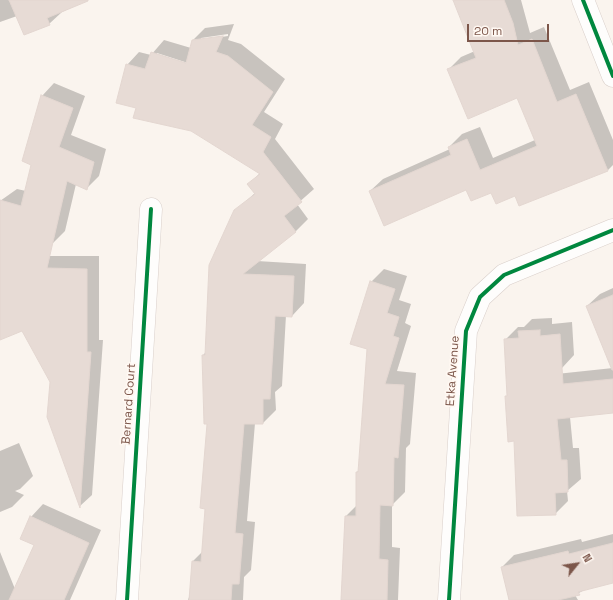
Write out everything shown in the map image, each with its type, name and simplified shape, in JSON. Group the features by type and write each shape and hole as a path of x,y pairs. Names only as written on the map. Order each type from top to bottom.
{"street":[{"path":"583,0 613,76"},
{"name":"Bernard Court","path":"127,600 151,208"},
{"name":"Etka Avenue","path":"449,600 466,331 480,297 504,275 613,230"}],"building":[{"path":"9,0 88,1 47,18 50,25 24,35"},
{"path":"453,0 504,0 513,23 518,45 532,39 557,102 576,94 608,171 519,206 515,196 496,204 491,193 471,201 466,190 384,226 369,191 451,155 448,147 467,139 480,170 537,146 517,98 468,119 447,69 476,58"},
{"path":"223,36 216,52 228,56 273,92 252,125 271,137 263,152 302,202 284,216 296,232 243,274 294,276 292,317 275,316 270,399 263,399 263,424 244,424 235,533 243,534 239,584 232,584 231,600 189,600 192,561 201,562 205,509 200,508 207,424 204,424 202,355 205,355 209,265 234,210 255,194 247,184 260,174 191,131 133,118 136,108 116,103 126,64 145,69 151,52 186,63 192,40"},
{"path":"41,95 73,108 59,147 94,162 87,190 67,181 47,268 87,269 87,352 91,352 80,508 47,417 50,382 22,331 0,340 0,200 21,206 31,165 22,161"},
{"path":"370,281 395,289 387,313 399,317 393,336 399,338 385,384 404,385 398,458 394,457 393,506 380,505 379,559 388,560 387,600 341,600 345,516 356,516 356,472 358,472 367,349 350,344"},
{"path":"613,295 613,370 612,370 586,306"},
{"path":"540,330 540,336 560,334 563,384 613,379 613,413 557,419 561,460 567,460 568,492 555,493 556,515 517,516 514,441 508,442 505,396 507,396 504,339 519,338 518,331"},
{"path":"30,516 89,543 64,600 9,600 34,545 20,539"},
{"path":"613,543 613,583 578,592 580,595 558,600 509,600 501,567 568,551 569,554"}],"cycle path":[{"path":"583,0 613,76"},
{"path":"127,600 151,209"},
{"path":"449,600 466,331 480,297 504,275 613,230"}]}
